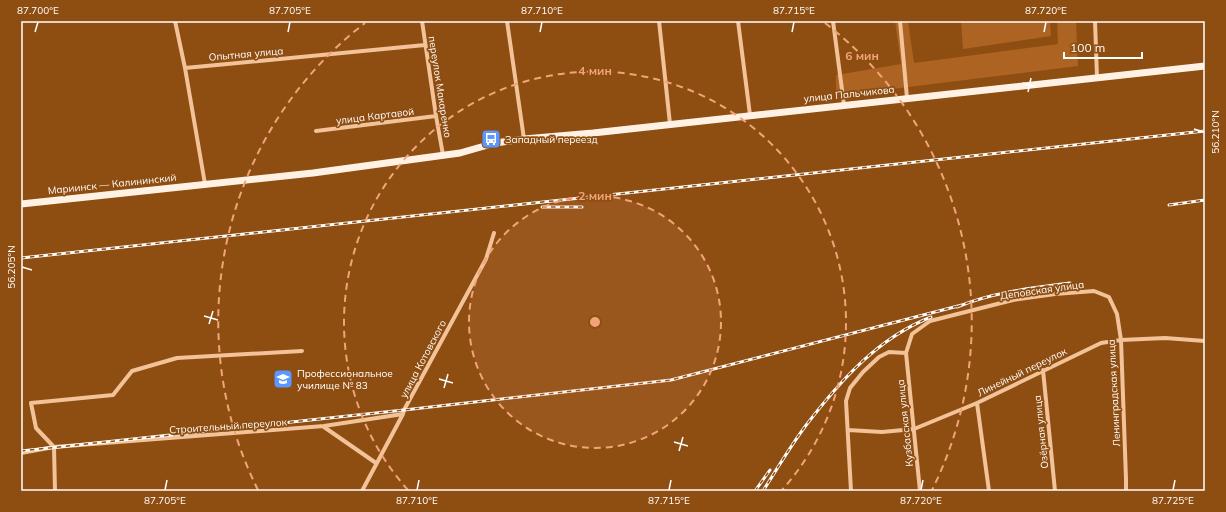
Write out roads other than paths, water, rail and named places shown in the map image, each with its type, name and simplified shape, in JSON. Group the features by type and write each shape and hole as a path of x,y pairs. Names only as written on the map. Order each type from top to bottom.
{"main road":[{"name":"улица Пальчикова","path":"444,155 468,151 495,143 524,139 1205,66"},
{"name":"Мариинск — Калининский","path":"21,204 313,173 444,155"}],"street":[{"path":"175,21 185,68 205,184"},
{"name":"переулок Макаренко","path":"422,21 436,116 444,155"},
{"path":"507,21 524,139"},
{"path":"659,21 670,124"},
{"path":"738,21 750,115"},
{"path":"833,21 844,105"},
{"path":"900,21 907,98"},
{"path":"1095,21 1097,77"},
{"name":"Опытная улица","path":"185,68 426,45"},
{"name":"улица Картавой","path":"316,131 436,116"},
{"name":"улица Котовского","path":"362,491 486,259 494,233"},
{"name":"Деповская улица","path":"906,353 912,334 930,321 1013,300 1055,294 1094,291 1109,297"},
{"name":"Ленинградская улица","path":"1109,297 1117,314 1121,340 1126,491"},
{"name":"Линейный переулок","path":"848,430 882,432 914,429 977,402 1100,343 1121,340 1165,338 1205,341"},
{"path":"55,491 54,447 36,428 31,403 113,395 132,371 177,358 302,351"},
{"path":"851,491 846,401 850,388 862,372 879,357 889,352 906,353"},
{"name":"Кузбасская улица","path":"906,353 920,491"},
{"name":"Озёрная улица","path":"1043,370 1055,491"},
{"path":"977,402 989,491"},
{"name":"Строительный переулок","path":"21,452 54,447 324,426 403,414"},
{"path":"324,426 376,463"}],"railway":[{"path":"21,258 1205,131"},
{"path":"1169,205 1205,200"},
{"path":"542,207 582,207"},
{"path":"957,307 999,294 1070,283"},
{"path":"21,451 671,380 962,305"},
{"path":"763,491 801,432 847,376 877,348 894,336 931,317"},
{"path":"755,491 770,470"}],"place":[{"name":"Западный переезд","path":"491,139"},
{"name":"Профессиональное училище № 83","path":"283,379"}]}
